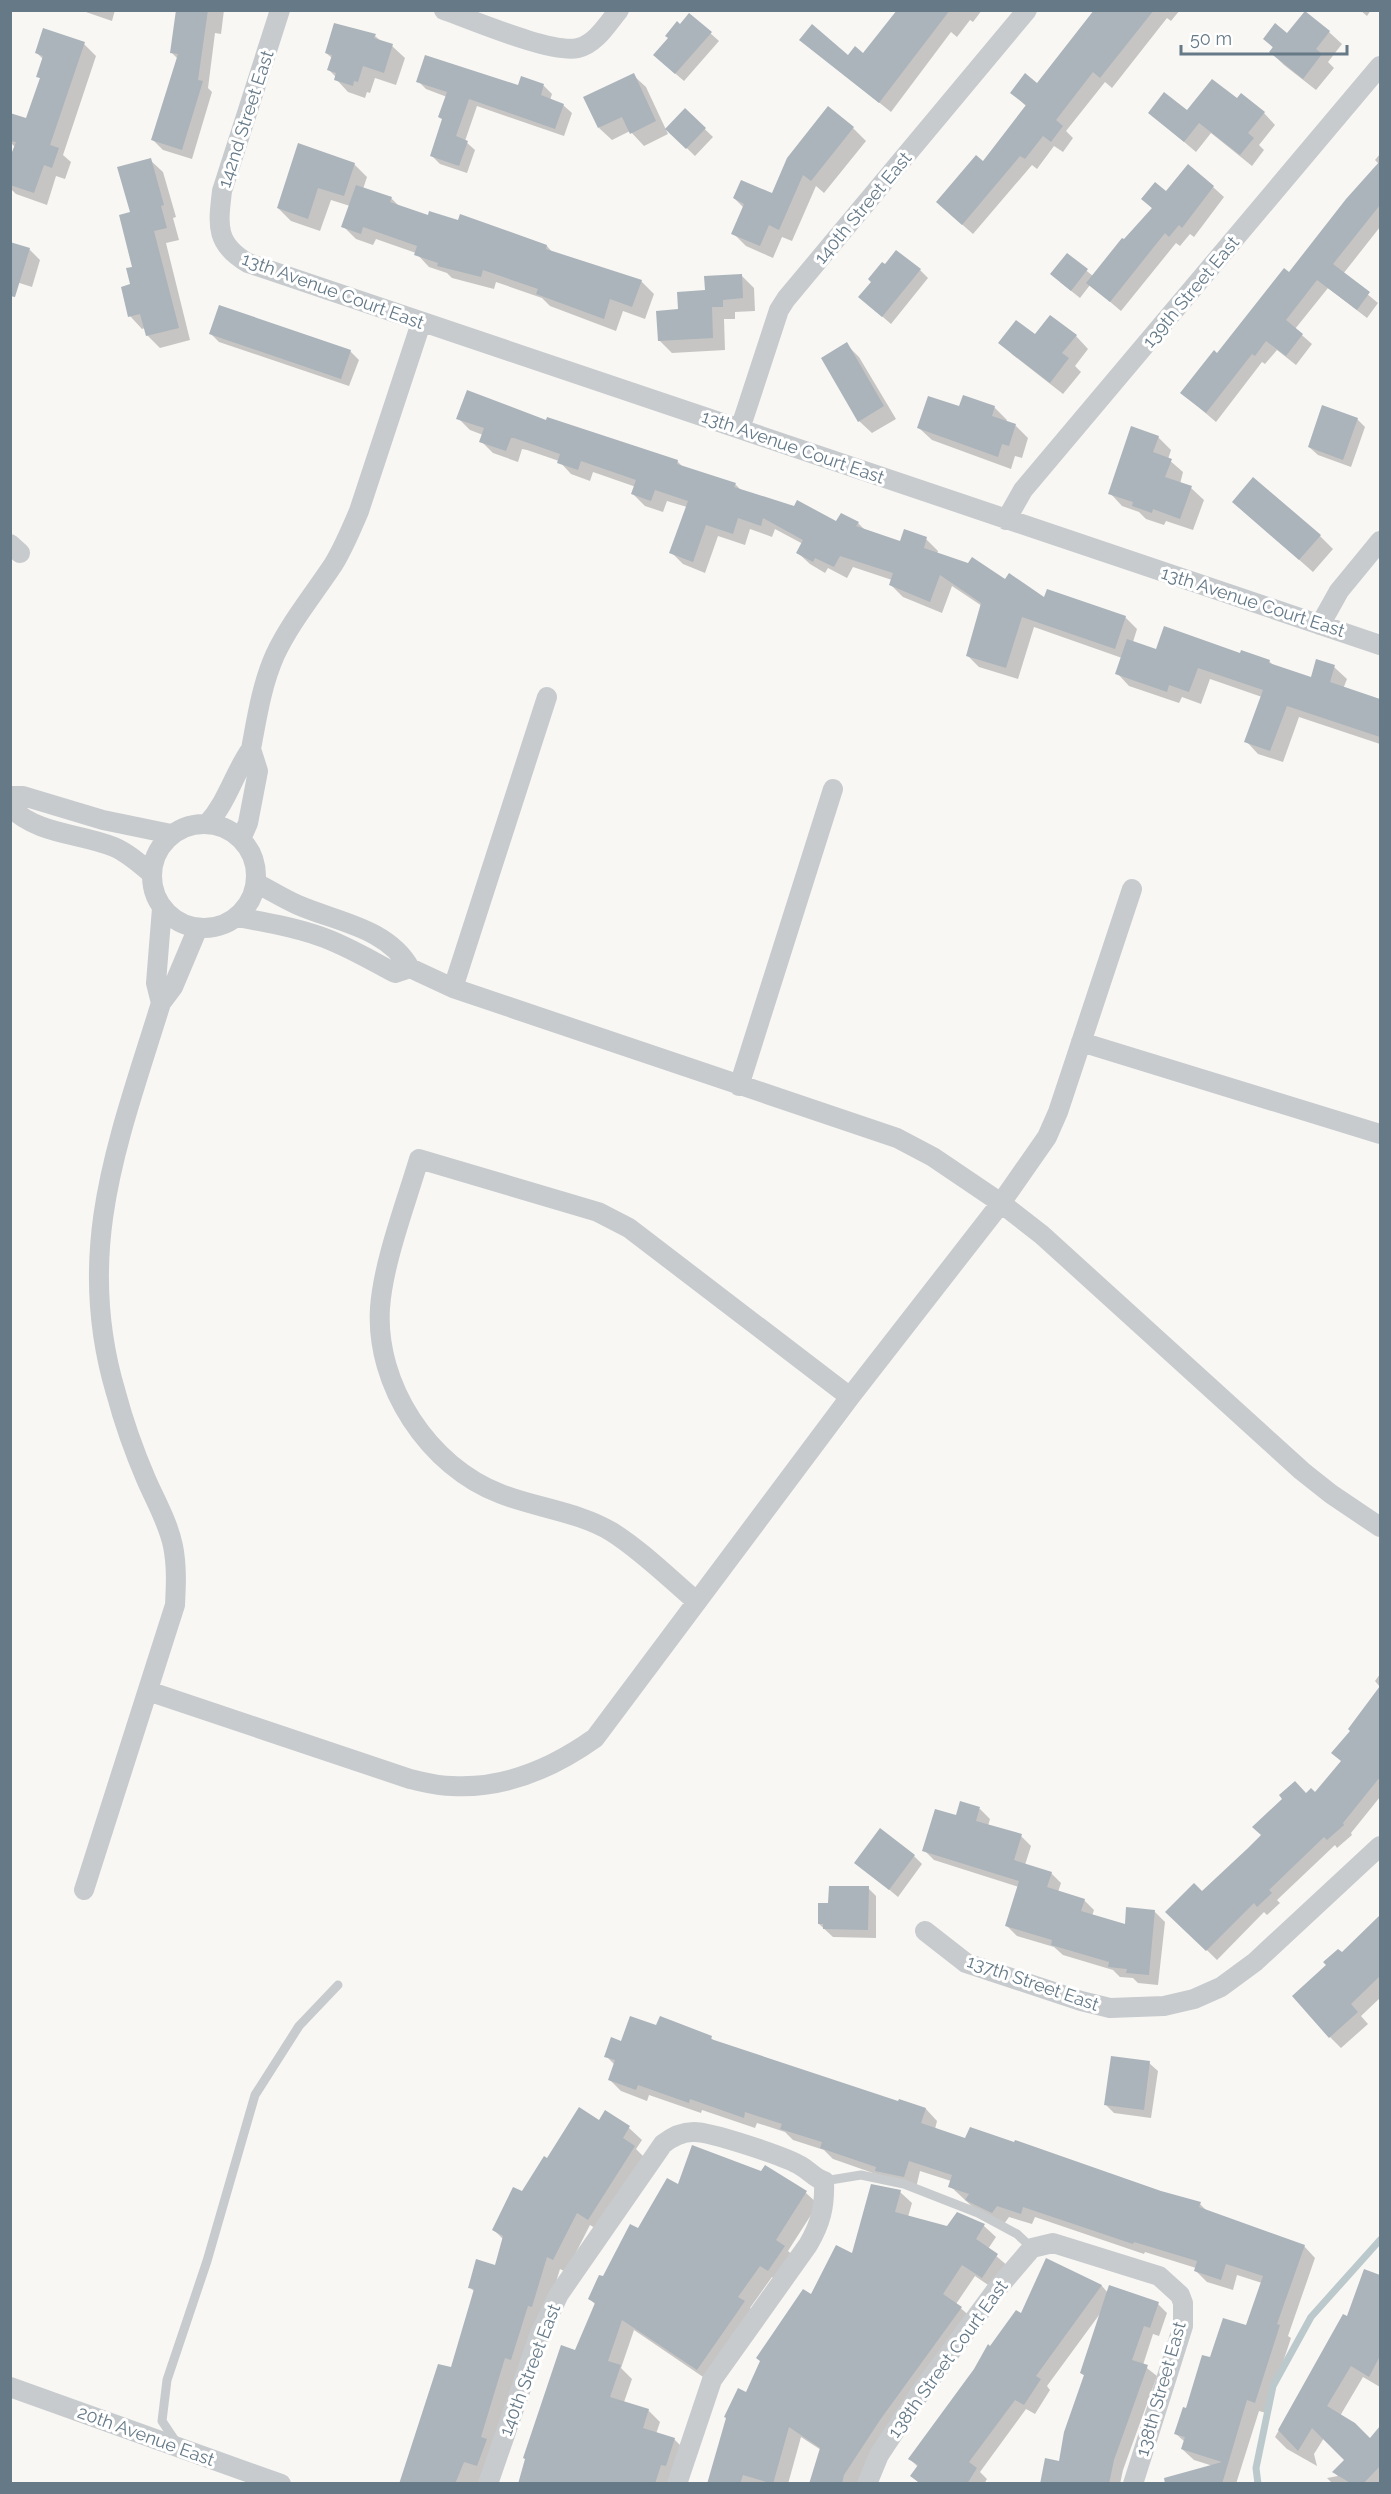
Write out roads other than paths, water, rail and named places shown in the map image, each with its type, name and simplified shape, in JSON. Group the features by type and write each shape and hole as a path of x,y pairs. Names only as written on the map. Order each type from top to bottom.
{"street":[{"name":"142nd Street East","path":"220,230 222,191 280,10"},
{"path":"444,10 559,48 579,48 597,36 619,10"},
{"name":"140th Street East","path":"740,429 779,310 786,299 1027,10"},
{"name":"139th Street East","path":"1006,520 1023,490 1380,66"},
{"name":"13th Avenue Court East","path":"220,230 224,242 234,255 248,263 1380,645"},
{"path":"207,824 224,803 238,768 251,748 264,686 275,656 288,631 334,563 359,511 421,323"},
{"path":"1320,625 1339,591 1380,541"},
{"path":"453,988 547,697"},
{"path":"241,839 248,823 258,771 251,748"},
{"path":"739,1086 833,789"},
{"path":"10,796 23,796 103,820 171,834"},
{"path":"10,807 24,818 58,832 112,846 124,852 152,874"},
{"path":"161,1003 156,983 162,908 152,883 152,865 159,848 171,834 207,824 221,826 248,846 255,861 256,883 254,894 246,909 237,917 226,923 197,930 183,925 162,908"},
{"path":"256,883 300,906 363,928 403,955 410,968 453,988 897,1138 933,1157 1001,1203 1042,1235 1302,1471 1380,1527"},
{"path":"148,1691 410,1779 450,1786 478,1786 510,1781 572,1755 595,1738 850,1397 1001,1203 1047,1137 1059,1113 1132,889"},
{"path":"237,917 283,926 321,937 352,950 395,973 410,968"},
{"path":"84,1890 175,1605 176,1571 173,1546 165,1518 128,1435 115,1390 100,1315 100,1234 105,1192 116,1148 161,1003 173,987 197,930"},
{"path":"1081,1042 1380,1134"},
{"path":"696,1601 612,1532 585,1519 498,1493 474,1481 431,1445 414,1423 398,1396 386,1365 381,1339 380,1308 386,1273 419,1159 598,1212 629,1228 850,1397"},
{"name":"137th Street East","path":"925,1931 966,1963 1080,2001 1110,2008 1164,2006 1194,1999 1221,1987 1255,1962 1380,1846"},
{"name":"140th Street East","path":"488,2484 539,2336 559,2294 663,2144 671,2137 684,2133 694,2131 709,2134 800,2165 816,2178 824,2181"},
{"path":"676,2484 712,2380 818,2229 824,2213 824,2181"},
{"name":"138th Street East","path":"1036,2248 1053,2243 1138,2268 1159,2276 1180,2295 1183,2303 1183,2326 1133,2484"},
{"name":"138th Street Court East","path":"867,2484 879,2455 918,2396 996,2290 1036,2248"},
{"name":"20th Avenue East","path":"10,2387 281,2484"}],"lane":[{"path":"181,2449 162,2421 167,2379 207,2261 255,2095 298,2026 338,1985"},
{"path":"824,2181 861,2175 903,2184 978,2213 1017,2234 1036,2248"}],"waterway":[{"path":"1258,2484 1256,2468 1273,2386 1311,2317 1380,2240"}]}
